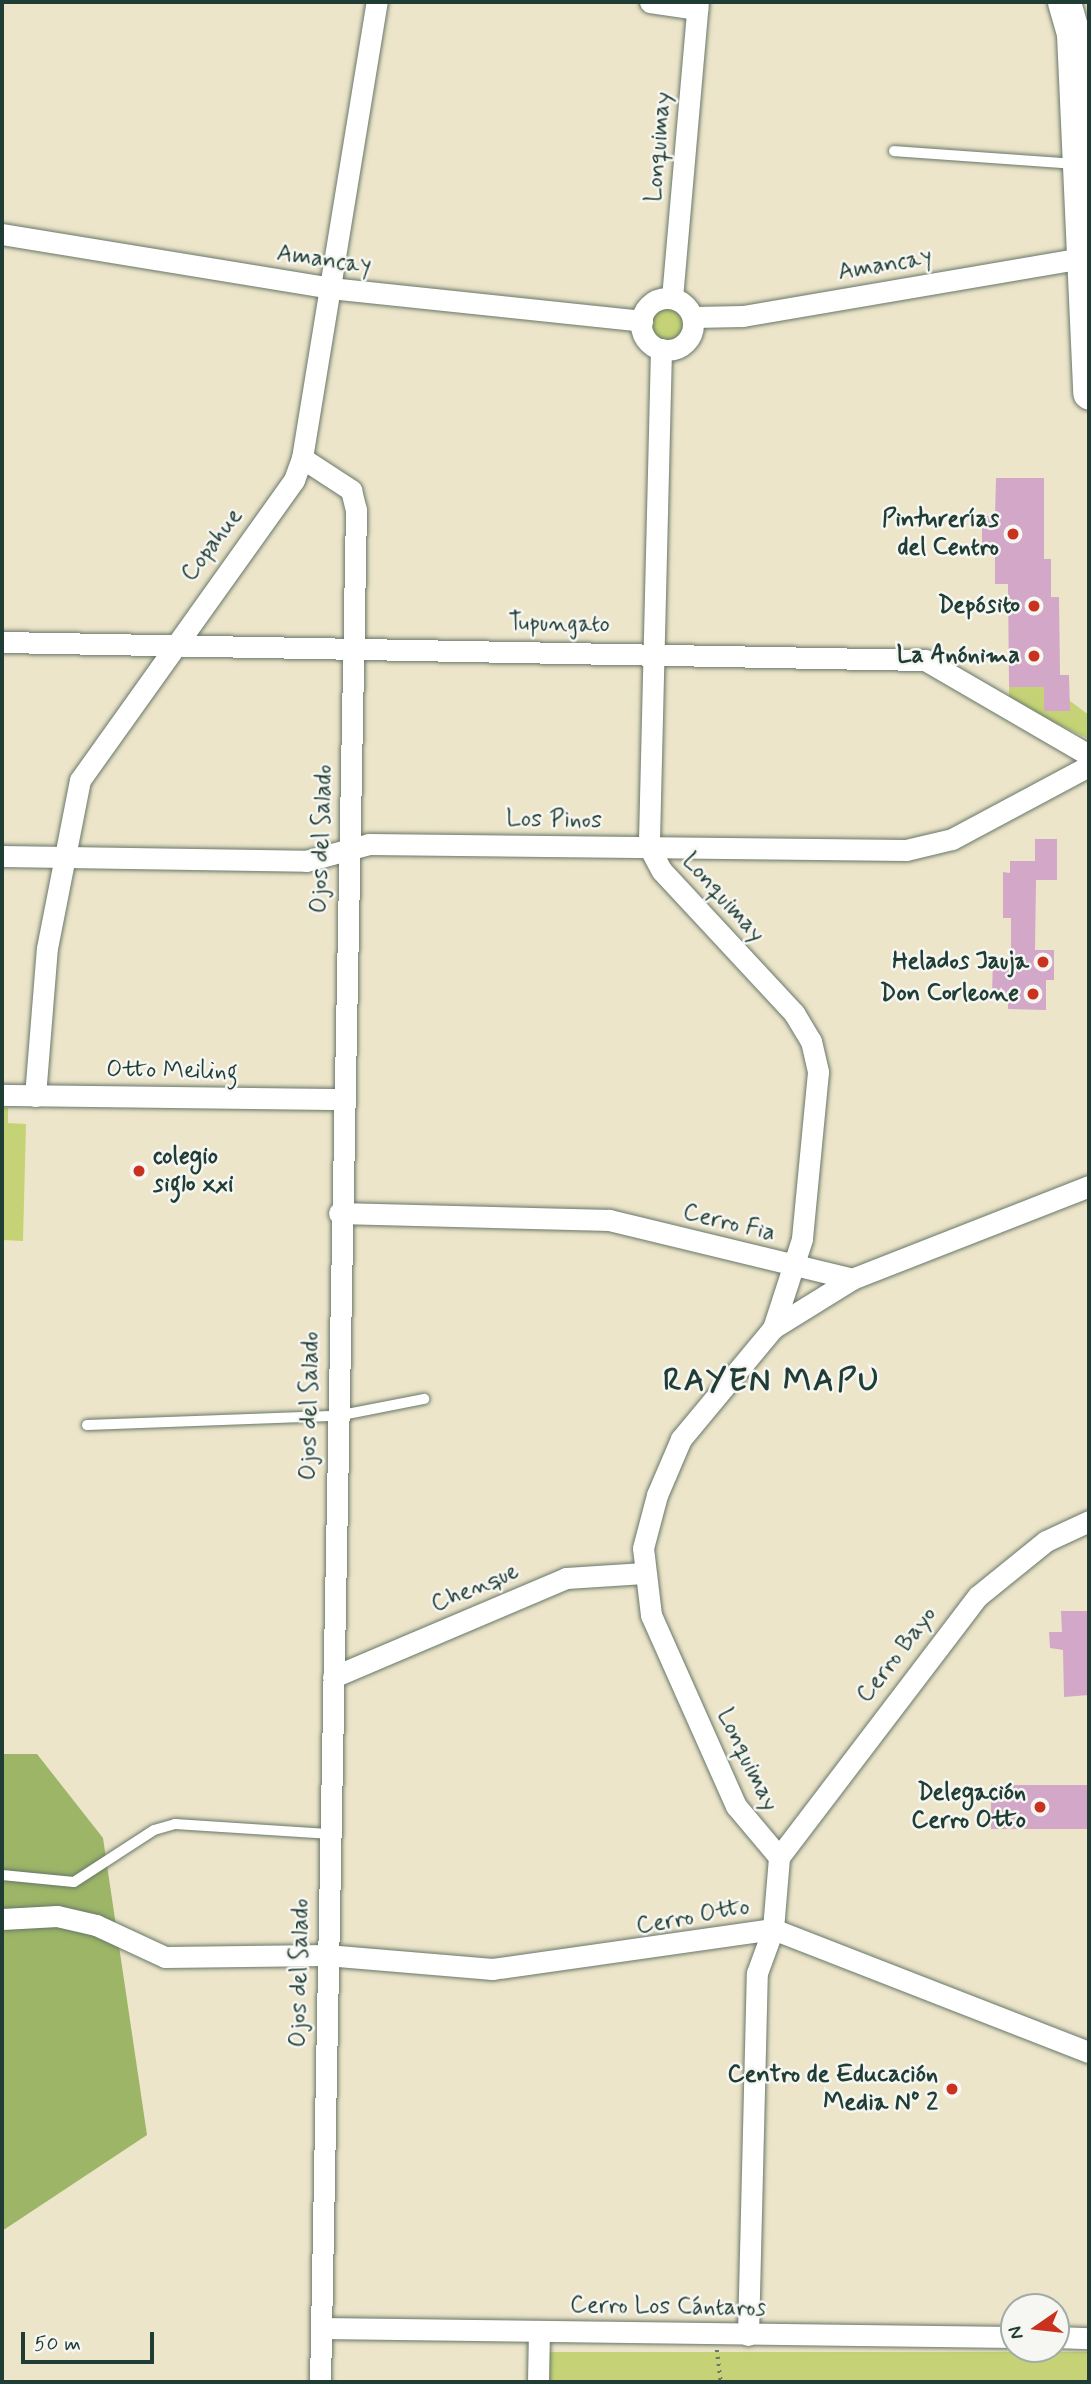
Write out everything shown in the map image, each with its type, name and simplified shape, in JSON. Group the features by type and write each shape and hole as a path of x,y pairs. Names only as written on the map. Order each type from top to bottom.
{"main road":[{"path":"1064,2 1076,18 1087,257 1089,393"}],"street":[{"name":"Copahue","path":"35,1096 47,948 64,858 90,759 294,480 302,458 377,2"},
{"path":"650,2 698,5"},
{"name":"Lonquimay","path":"672,298 698,5"},
{"name":"Amancay","path":"2,234 330,288 642,321"},
{"name":"Amancay","path":"693,317 743,316 1087,257"},
{"path":"672,298 693,317 686,342 661,349 644,336 642,321 655,301 672,298"},
{"name":"Lonquimay","path":"661,349 649,847 662,872 794,1013 811,1041 818,1072 797,1267 773,1328 681,1439 657,1495 644,1573 652,1615 736,1806 779,1857"},
{"name":"Ojos del Salado","path":"302,458 351,490 354,645 341,1099 320,2382"},
{"name":"Tupungato","path":"2,642 354,645 925,660 1089,755"},
{"name":"Los Pinos","path":"2,856 306,861 369,844 928,847 1089,766"},
{"name":"Otto Meiling","path":"2,1096 341,1099"},
{"path":"852,1279 1089,1186"},
{"name":"Cerro Fia","path":"339,1213 609,1220 852,1279"},
{"name":"Lonquimay","path":"773,1328 852,1279"},
{"name":"Cerro Bayo","path":"779,1857 978,1596 1046,1541 1089,1521"},
{"name":"Chenque","path":"333,1677 566,1578 644,1573"},
{"path":"748,2335 757,1973 773,1929 779,1857"},
{"name":"Cerro Otto","path":"2,1919 57,1916 96,1925 165,1956 326,1955 525,1969 773,1929 1089,2052"},
{"name":"Cerro Los Cántaros","path":"321,2328 1000,2337"},
{"path":"538,2382 539,2332"},
{"path":"1070,2337 1089,2338"}],"lane":[{"path":"894,152 1081,164"},
{"path":"87,1425 337,1416 424,1399"},
{"path":"2,1875 74,1882 154,1830 175,1824 328,1834"}],"path":[{"path":"715,2334 721,2382"}],"green space":[{"path":"667,306 679,312 685,324 679,336 667,342 655,336 649,324 655,312"},
{"path":"1009,687 1044,687 1070,701 1089,715 1089,739 1009,701"},
{"path":"2,1108 8,1108 8,1123 26,1124 23,1241 2,1240"},
{"path":"2,1754 37,1754 103,1838 147,2135 2,2231"},
{"path":"548,2352 1000,2352 1000,2363 1070,2363 1070,2352 1089,2352 1089,2382 548,2382"}],"building":[{"path":"996,478 1044,478 1044,559 1051,559 1051,597 1059,597 1060,675 1069,675 1070,711 1044,711 1044,687 1009,687 1008,584 995,584 995,551 982,551 982,516 995,516"},
{"path":"1035,839 1057,839 1057,880 1036,880 1035,950 1054,950 1054,980 1046,980 1046,1010 1008,1009 1008,995 992,995 993,957 1008,957 1011,950 1011,918 1003,918 1003,872 1010,873 1010,861 1035,861"},
{"path":"1061,1611 1089,1611 1089,1695 1064,1697 1063,1650 1050,1648 1049,1632 1062,1632"},
{"name":"Delegación Cerro Otto","path":"991,1785 1089,1785 1089,1829 991,1829"}],"place":[{"name":"Pinturerías del Centro","path":"1013,534"},
{"name":"Depósito","path":"1034,606"},
{"name":"La Anónima","path":"1034,656"},
{"name":"Helados Jauja","path":"1043,962"},
{"name":"Don Corleone","path":"1033,994"},
{"name":"colegio siglo xxi","path":"139,1171"},
{"name":"Delegación Cerro Otto","path":"1040,1807"},
{"name":"Centro de Educación Media Nº 2","path":"952,2089"}],"district":[{"name":"RAYEN MAPU","path":"772,1381"}]}
